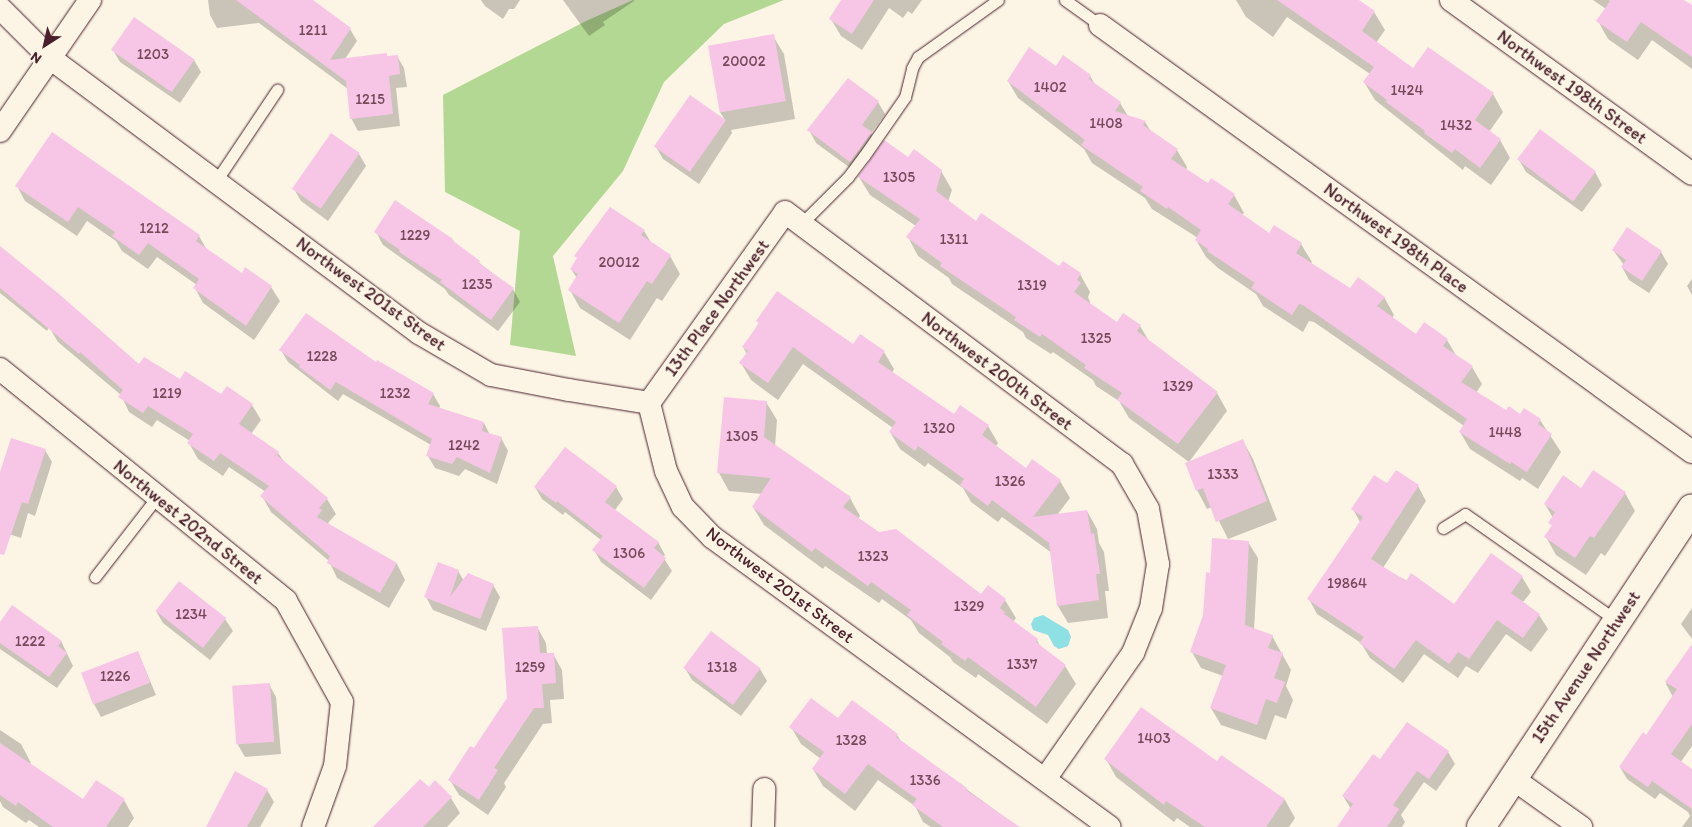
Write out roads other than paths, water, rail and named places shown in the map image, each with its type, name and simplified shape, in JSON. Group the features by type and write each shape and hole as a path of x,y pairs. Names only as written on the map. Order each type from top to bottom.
{"street":[{"path":"0,131 90,0"},
{"name":"Northwest 198th Street","path":"1452,0 1692,174"},
{"name":"Northwest 201st Street","path":"0,8 50,58 419,333 491,375 649,403 666,471 683,507 712,538 1110,827"},
{"name":"Northwest 198th Place","path":"1100,25 1692,452"},
{"name":"13th Place Northwest","path":"649,403 793,218"},
{"name":"Northwest 200th Street","path":"793,218 1122,464 1148,509 1158,564 1151,608 1133,653 1045,779"},
{"name":"Northwest 202nd Street","path":"0,369 286,601 342,702 335,766 313,827"},
{"name":"15th Avenue Northwest","path":"1481,827 1692,508"},
{"path":"1512,778 1580,827"},
{"path":"764,789 764,827"}],"lane":[{"path":"793,218 843,183 864,156 905,97 912,68 918,57 998,0"},
{"path":"1065,0 1100,25"},
{"path":"216,181 277,90"},
{"path":"94,577 157,497"},
{"path":"1443,528 1465,514 1617,621"}],"water":[{"path":"1043,615 1068,630 1071,637 1068,646 1059,649 1054,646 1048,635 1033,630 1031,624 1034,618"}]}
